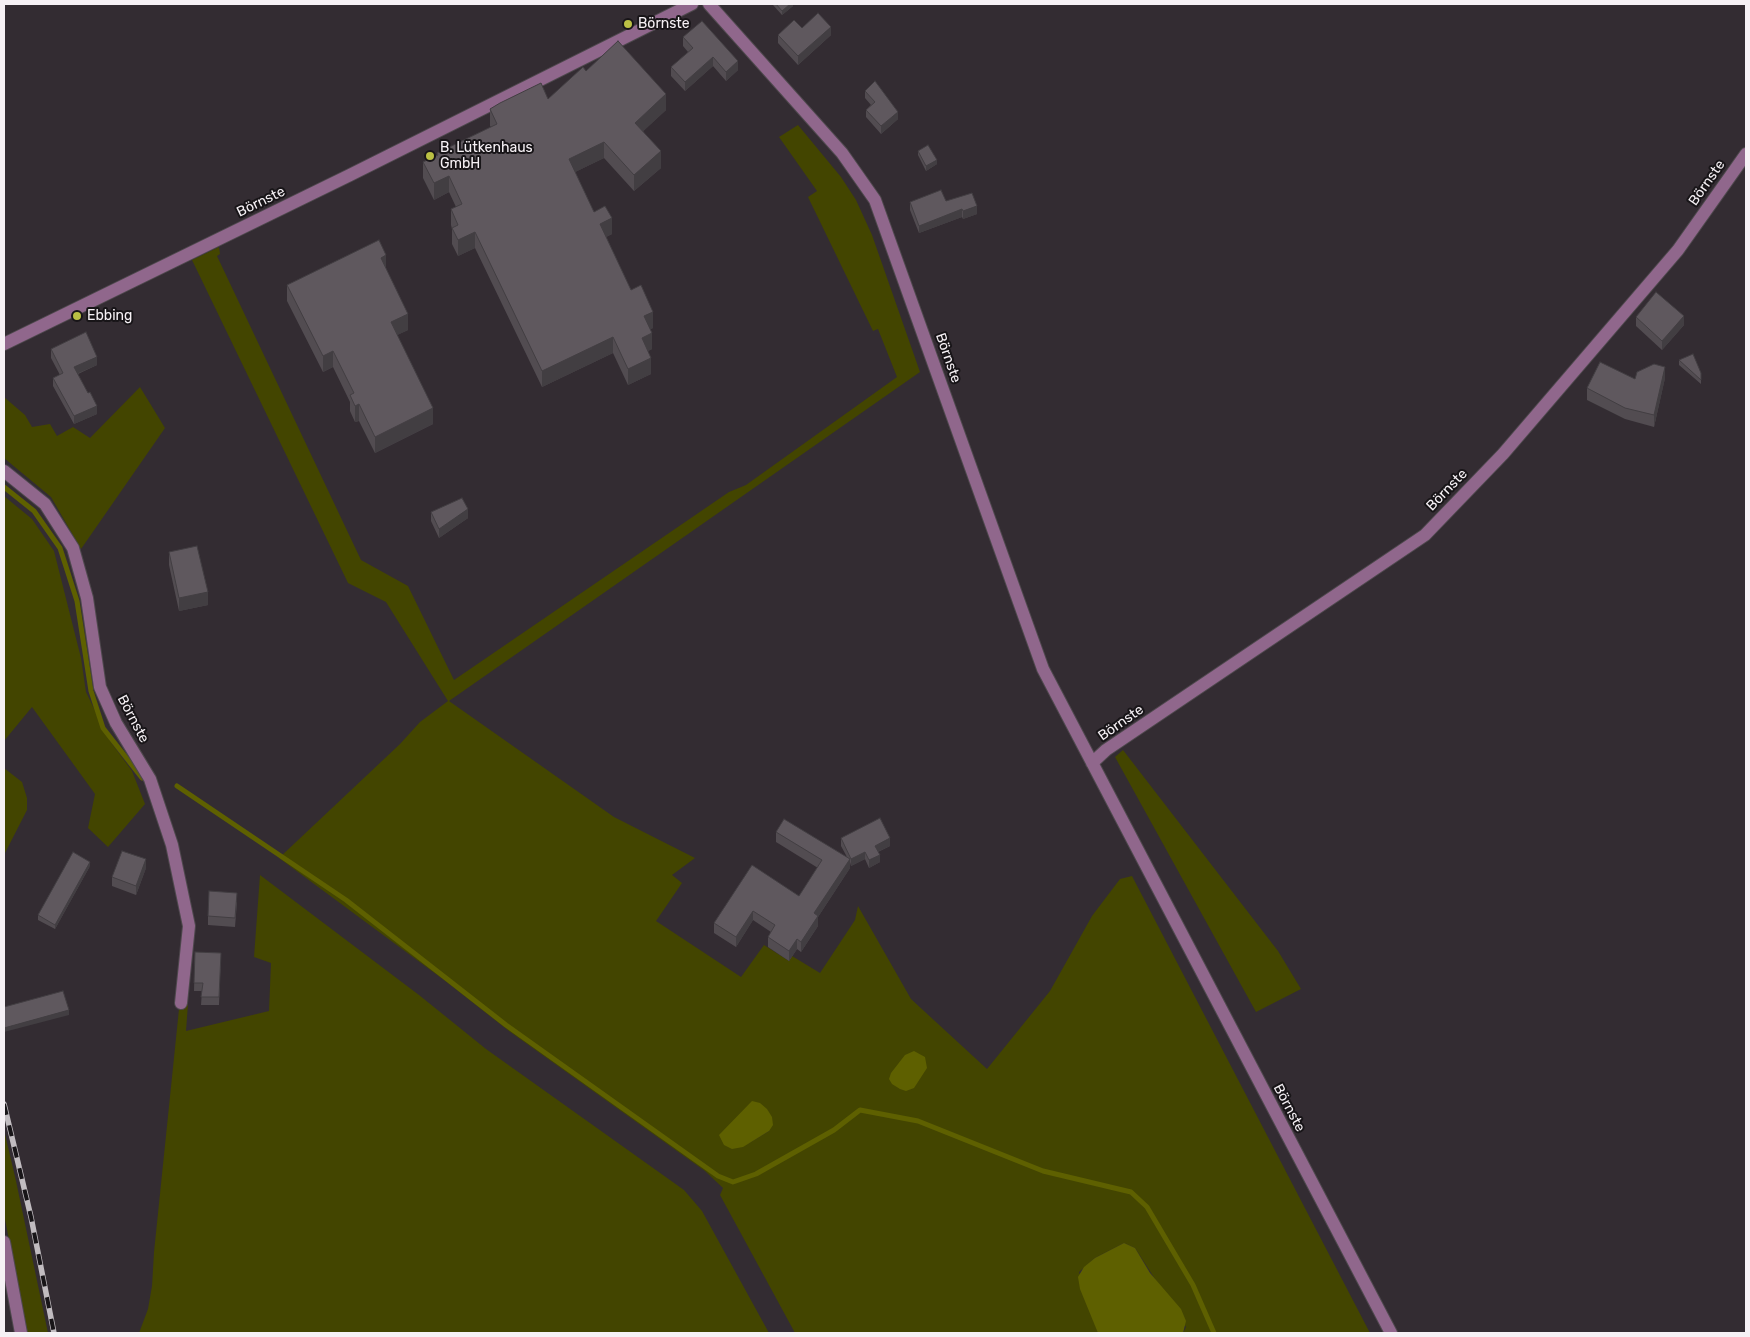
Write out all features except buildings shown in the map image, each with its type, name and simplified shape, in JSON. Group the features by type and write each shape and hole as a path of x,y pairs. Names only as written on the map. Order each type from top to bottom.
{"street":[{"name":"Börnste","path":"4,344 350,175 692,4"},
{"name":"Börnste","path":"709,4 842,153 875,200 1043,669 1391,1333"},
{"name":"Börnste","path":"1092,763 1106,750 1425,535 1503,454 1678,250 1746,154"},
{"name":"Börnste","path":"4,471 45,504 73,548 87,598 100,687 116,723 150,779 172,845 189,926 181,1003"},
{"path":"4,1242 21,1333"}],"shaded area":[{"path":"798,125 841,177 856,200 872,235 920,372 449,701 614,817 695,858 672,875 682,883 656,921 741,977 764,945 789,961 792,956 820,973 855,920 858,906 911,999 987,1069 1050,991 1092,916 1120,879 1132,876 1370,1333 1183,1333 1186,1327 1135,1248 1124,1243 1095,1258 1079,1272 1098,1333 795,1333 720,1195 723,1188 705,1171 509,1031 444,980 279,858 400,744 420,722 448,701 386,602 348,583 192,260 219,247 220,254 217,256 361,560 408,586 454,680 729,492 746,485 897,377 878,329 873,331 808,197 817,191 779,137","holes":["767,1109 769,1131 749,1143"]},
{"path":"140,387 165,428 81,549 51,497 4,458 4,397 25,415 32,427 50,424 57,436 73,427 90,438"},
{"path":"4,496 32,519 54,551 81,658 86,692 110,741 132,771 145,804 108,847 88,828 95,794 32,707 4,741"},
{"path":"1123,750 1278,951 1301,989 1256,1012 1115,757"},
{"path":"4,768 22,782 27,798 27,810 4,855"},
{"path":"260,875 419,995 486,1049 684,1190 702,1211 769,1333 139,1333 148,1309 152,1286 179,1009 188,1004 186,1031 269,1011 271,963 254,957"},
{"path":"914,1051 925,1057 927,1068 914,1088 906,1091 892,1084 889,1079 891,1073 905,1055"},
{"path":"752,1101 760,1103 767,1109 772,1117 773,1125 769,1131 743,1147 732,1149 724,1145 719,1135"},
{"path":"4,1130 48,1333 27,1333 4,1214"},
{"path":"1124,1243 1135,1248 1150,1273 1181,1309 1186,1321 1183,1333 1098,1333 1080,1289 1078,1277 1084,1267 1095,1258"}],"waterway":[{"path":"4,487 34,511 60,548 77,601 91,691 103,728 142,778"},
{"path":"177,786 346,900 506,1025 718,1176 733,1182 756,1174 834,1130 860,1110 918,1121 1043,1171 1131,1192 1147,1207 1193,1285 1214,1333"}],"railway":[{"path":"4,1104 31,1217 54,1333"}],"place":[{"name":"Börnste","path":"628,24"},
{"name":"B. Lütkenhaus GmbH","path":"430,156"},
{"name":"Ebbing","path":"77,316"}]}
